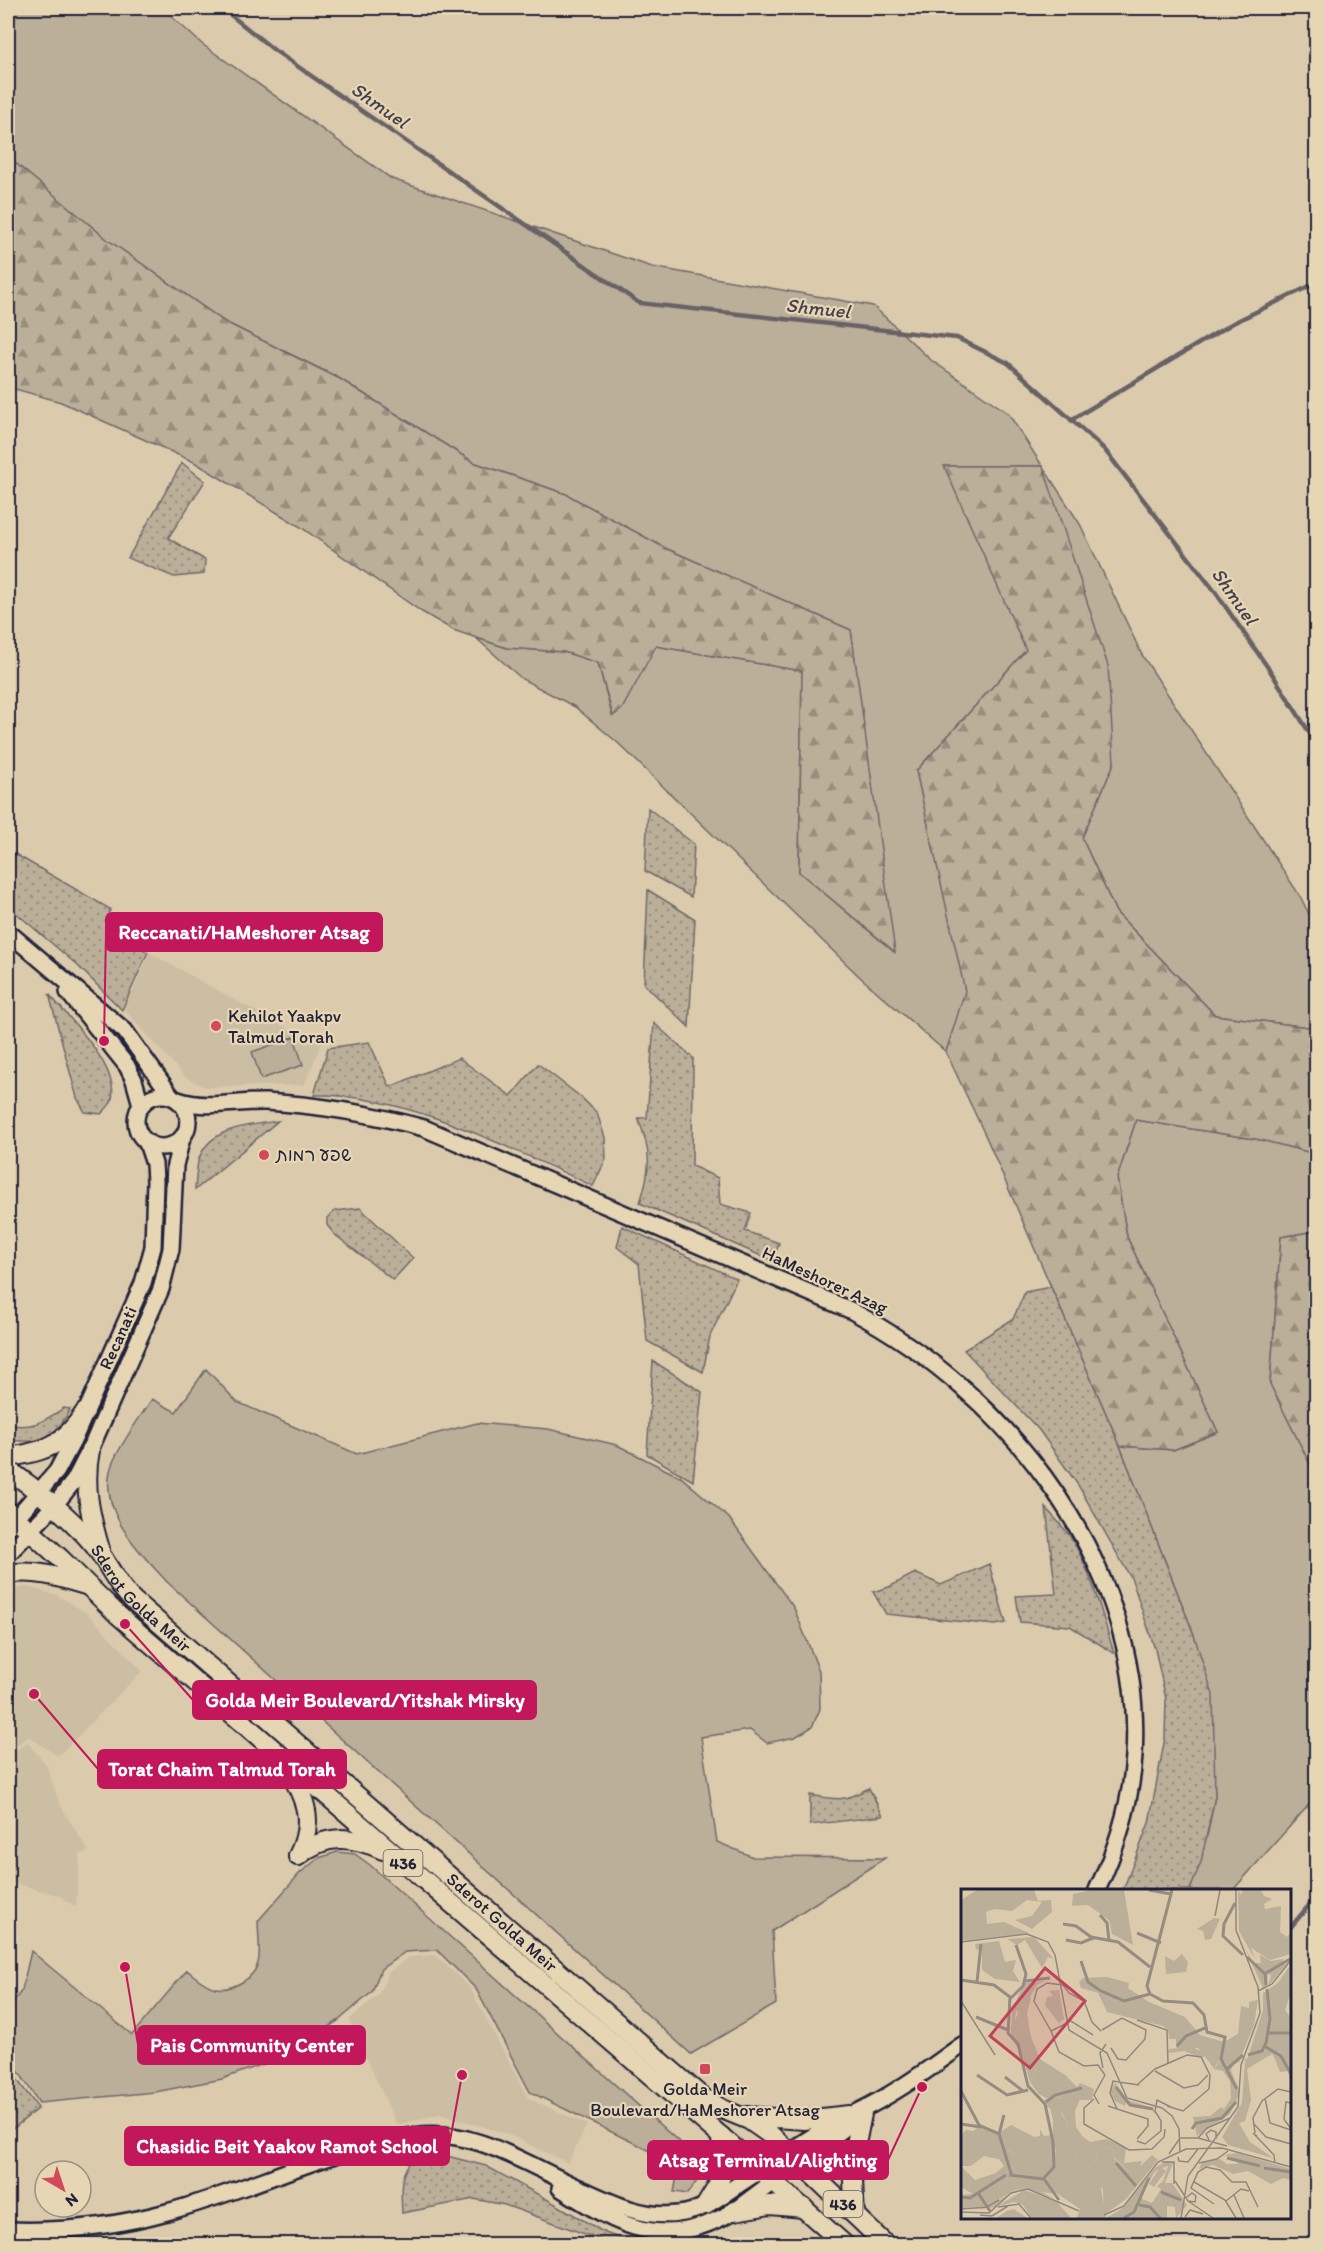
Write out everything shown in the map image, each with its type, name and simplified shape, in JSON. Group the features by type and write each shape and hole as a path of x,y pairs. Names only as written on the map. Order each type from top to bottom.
{"main road":[{"path":"8,1457 33,1453 54,1446 75,1429 86,1412"},
{"path":"90,1450 86,1490 91,1518 103,1556"},
{"name":"Sderot Golda Meir","path":"8,1470 91,1542 103,1556 119,1586 134,1601 702,2097 761,2127 794,2157"},
{"name":"Sderot Golda Meir","path":"10,1519 30,1531 118,1615 767,2176"},
{"path":"8,1574 31,1572 88,1586"},
{"path":"281,1756 300,1790 308,1816 306,1836 298,1856 310,1846 344,1839 369,1845 397,1857"},
{"path":"740,2116 804,2120 861,2111 852,2164 855,2215"},
{"path":"706,2205 717,2187 723,2170 721,2136"},
{"name":"436","path":"794,2157 885,2244"},
{"name":"436","path":"767,2176 844,2244"},
{"path":"734,2211 770,2205 804,2208"}],"street":[{"path":"8,932 125,1031 187,1114 184,1134 176,1143 161,1147 147,1143 141,1137 136,1124 141,1105 152,1097 165,1095 175,1099"},
{"path":"38,958 80,1005 127,1066 134,1080 141,1105"},
{"name":"HaMeshorer Azag","path":"175,1099 193,1105 263,1102 344,1110 433,1131 850,1310 893,1334 955,1382 1002,1427 1053,1489 1074,1523 1100,1575 1121,1636 1132,1689 1134,1757 1122,1824 1115,1849 1097,1889"},
{"name":"HaMeshorer Azag","path":"184,1134 216,1109 229,1104"},
{"name":"Recanati","path":"8,1554 53,1507 74,1481 161,1289 171,1249 175,1165 184,1134"},
{"name":"Recanati","path":"10,1519 38,1494 57,1470 86,1412 142,1283 153,1247 155,1181 154,1164 147,1143"},
{"path":"8,2230 84,2227 166,2212 328,2157 387,2141 435,2134 459,2137 487,2145 613,2203 638,2212 665,2216 682,2214 767,2176 961,2046"},
{"path":"507,2154 606,2217 637,2229 664,2234 679,2233 715,2222 734,2211 767,2176"}],"shaded area":[{"path":"150,953 295,1033 322,1042 304,1085 205,1087 185,1077 124,1009"},
{"path":"27,1587 57,1595 88,1614 142,1671 58,1756 29,1737 8,1751 8,1590"},
{"path":"27,1742 46,1764 60,1805 89,1852 80,1854 76,1907 60,1896 8,1881 8,1757"},
{"path":"436,1955 470,1988 528,2098 587,2125 568,2163 505,2133 439,2114 397,2125 349,2020 379,1994 389,1972 409,1957"}],"green space":[{"path":"8,8 162,8 202,44 392,179 652,267 873,306 931,360 1008,413 1042,466 945,466 1026,650 916,771 966,991 946,1052 860,977 618,743 575,707 522,679 476,638 507,648 564,652 598,663 612,715 622,708 655,646 802,671 799,872 894,952 851,630 665,548 566,494 473,462 337,377 225,322 108,240 8,157"},
{"path":"8,157 108,240 225,322 340,379 473,462 566,494 665,548 851,630 895,952 799,872 802,671 656,646 622,709 613,716 598,663 564,652 507,648 453,630 422,612 299,526 194,462 61,402 8,387"},
{"path":"182,463 205,481 168,538 205,560 204,574 174,577 128,558"},
{"path":"944,466 1043,466 1108,666 1114,763 1082,838 1116,912 1215,1015 1316,1028 1316,1154 1261,1140 1136,1120 1117,1178 1127,1237 1218,1432 1173,1450 1120,1446 987,1139 946,1052 965,991 916,771 1026,650"},
{"path":"1043,468 1080,524 1142,655 1300,896 1316,928 1316,1028 1215,1015 1116,912 1082,838 1114,763"},
{"path":"648,808 694,844 691,897 645,871"},
{"path":"8,850 110,909 105,928 148,952 122,1010 77,965 8,906"},
{"path":"648,890 695,919 689,1027 644,984"},
{"path":"49,994 91,1043 108,1072 112,1086 112,1099 101,1114 85,1112 77,1098"},
{"path":"654,1023 693,1058 692,1166 718,1178 720,1204 751,1213 745,1231 779,1243 773,1261 640,1203 648,1170 648,1151 638,1118 647,1118"},
{"path":"294,1037 303,1065 261,1079 252,1052"},
{"path":"369,1042 390,1087 459,1058 511,1096 538,1064 582,1098 597,1113 605,1138 606,1159 593,1186 493,1140 421,1113 349,1097 314,1095 328,1048"},
{"path":"1136,1120 1261,1140 1316,1154 1316,1231 1281,1237 1270,1383 1316,1476 1316,1797 1234,1889 1190,1889 1208,1832 1215,1796 1194,1635 1120,1446 1173,1450 1218,1432 1127,1237 1117,1178"},
{"path":"278,1121 195,1190 198,1162 210,1141 231,1130"},
{"path":"360,1208 413,1258 393,1280 334,1234 327,1225 327,1218 335,1211"},
{"path":"622,1226 737,1279 710,1336 703,1372 647,1341 639,1264 617,1247"},
{"path":"1316,1231 1316,1476 1270,1384 1281,1237"},
{"path":"1051,1287 1120,1446 1194,1635 1213,1695 1215,1796 1201,1862 1190,1889 1123,1889 1149,1823 1165,1738 1166,1699 1155,1649 1132,1580 1078,1485 1039,1430 964,1350 1013,1319 1025,1292"},
{"path":"653,1361 702,1392 693,1481 647,1454"},
{"path":"206,1369 237,1402 357,1454 477,1423 548,1429 617,1445 682,1478 729,1518 794,1608 819,1671 820,1709 812,1727 795,1737 767,1743 750,1730 701,1737 717,1842 753,1857 885,1858 772,1931 776,2004 691,2054 156,1570 133,1543 115,1512 110,1496 109,1479 113,1462 152,1399 176,1412"},
{"path":"64,1408 70,1409 53,1433 37,1440 8,1439 8,1424 31,1425"},
{"path":"1046,1508 1067,1532 1080,1554 1097,1596 1114,1653 1070,1626 1020,1622 1016,1596 1056,1594"},
{"path":"989,1564 1006,1623 995,1625 886,1614 873,1592 889,1587 915,1573 941,1585"},
{"path":"869,1788 883,1816 810,1825 810,1795 840,1799 853,1796"},
{"path":"337,1852 355,1854 370,1865 688,2150 697,2163 701,2176 687,2194 674,2192 679,2165 530,2092 476,1989 437,1950 405,1952 381,1969 372,1992 338,2021 275,2060 222,2079 155,2092 39,2103 8,2055 8,2009 22,1990 31,1951 132,2035 187,1970 207,1985 221,1989 244,1981 256,1968 259,1959 258,1921 300,1873 319,1858"},
{"path":"8,2067 38,2108 14,2128 8,2130"},
{"path":"443,2155 486,2166 605,2233 638,2244 612,2244 505,2205 474,2199 402,2213 402,2182 410,2163 415,2156"}],"waterway":[{"name":"Shmuel","path":"222,8 274,50 639,303 957,338 1008,363 1104,449 1216,593 1271,672 1316,743"},
{"path":"1071,420 1233,323 1316,283"},
{"path":"1291,1927 1316,1897"}],"place":[{"name":"Kehilot Yaakpv Talmud Torah","path":"216,1026"},
{"name":"Reccanati/HaMeshorer Atsag","path":"104,1041"},
{"name":"שפע רמות","path":"264,1155"},
{"name":"Golda Meir Boulevard/Yitshak Mirsky","path":"125,1624"},
{"name":"Torat Chaim Talmud Torah","path":"34,1694"},
{"name":"Pais Community Center","path":"125,1967"},
{"name":"Golda Meir Boulevard/HaMeshorer Atsag","path":"705,2069"},
{"name":"Chasidic Beit Yaakov Ramot School","path":"462,2075"},
{"name":"Atsag Terminal/Alighting","path":"922,2087"}]}
